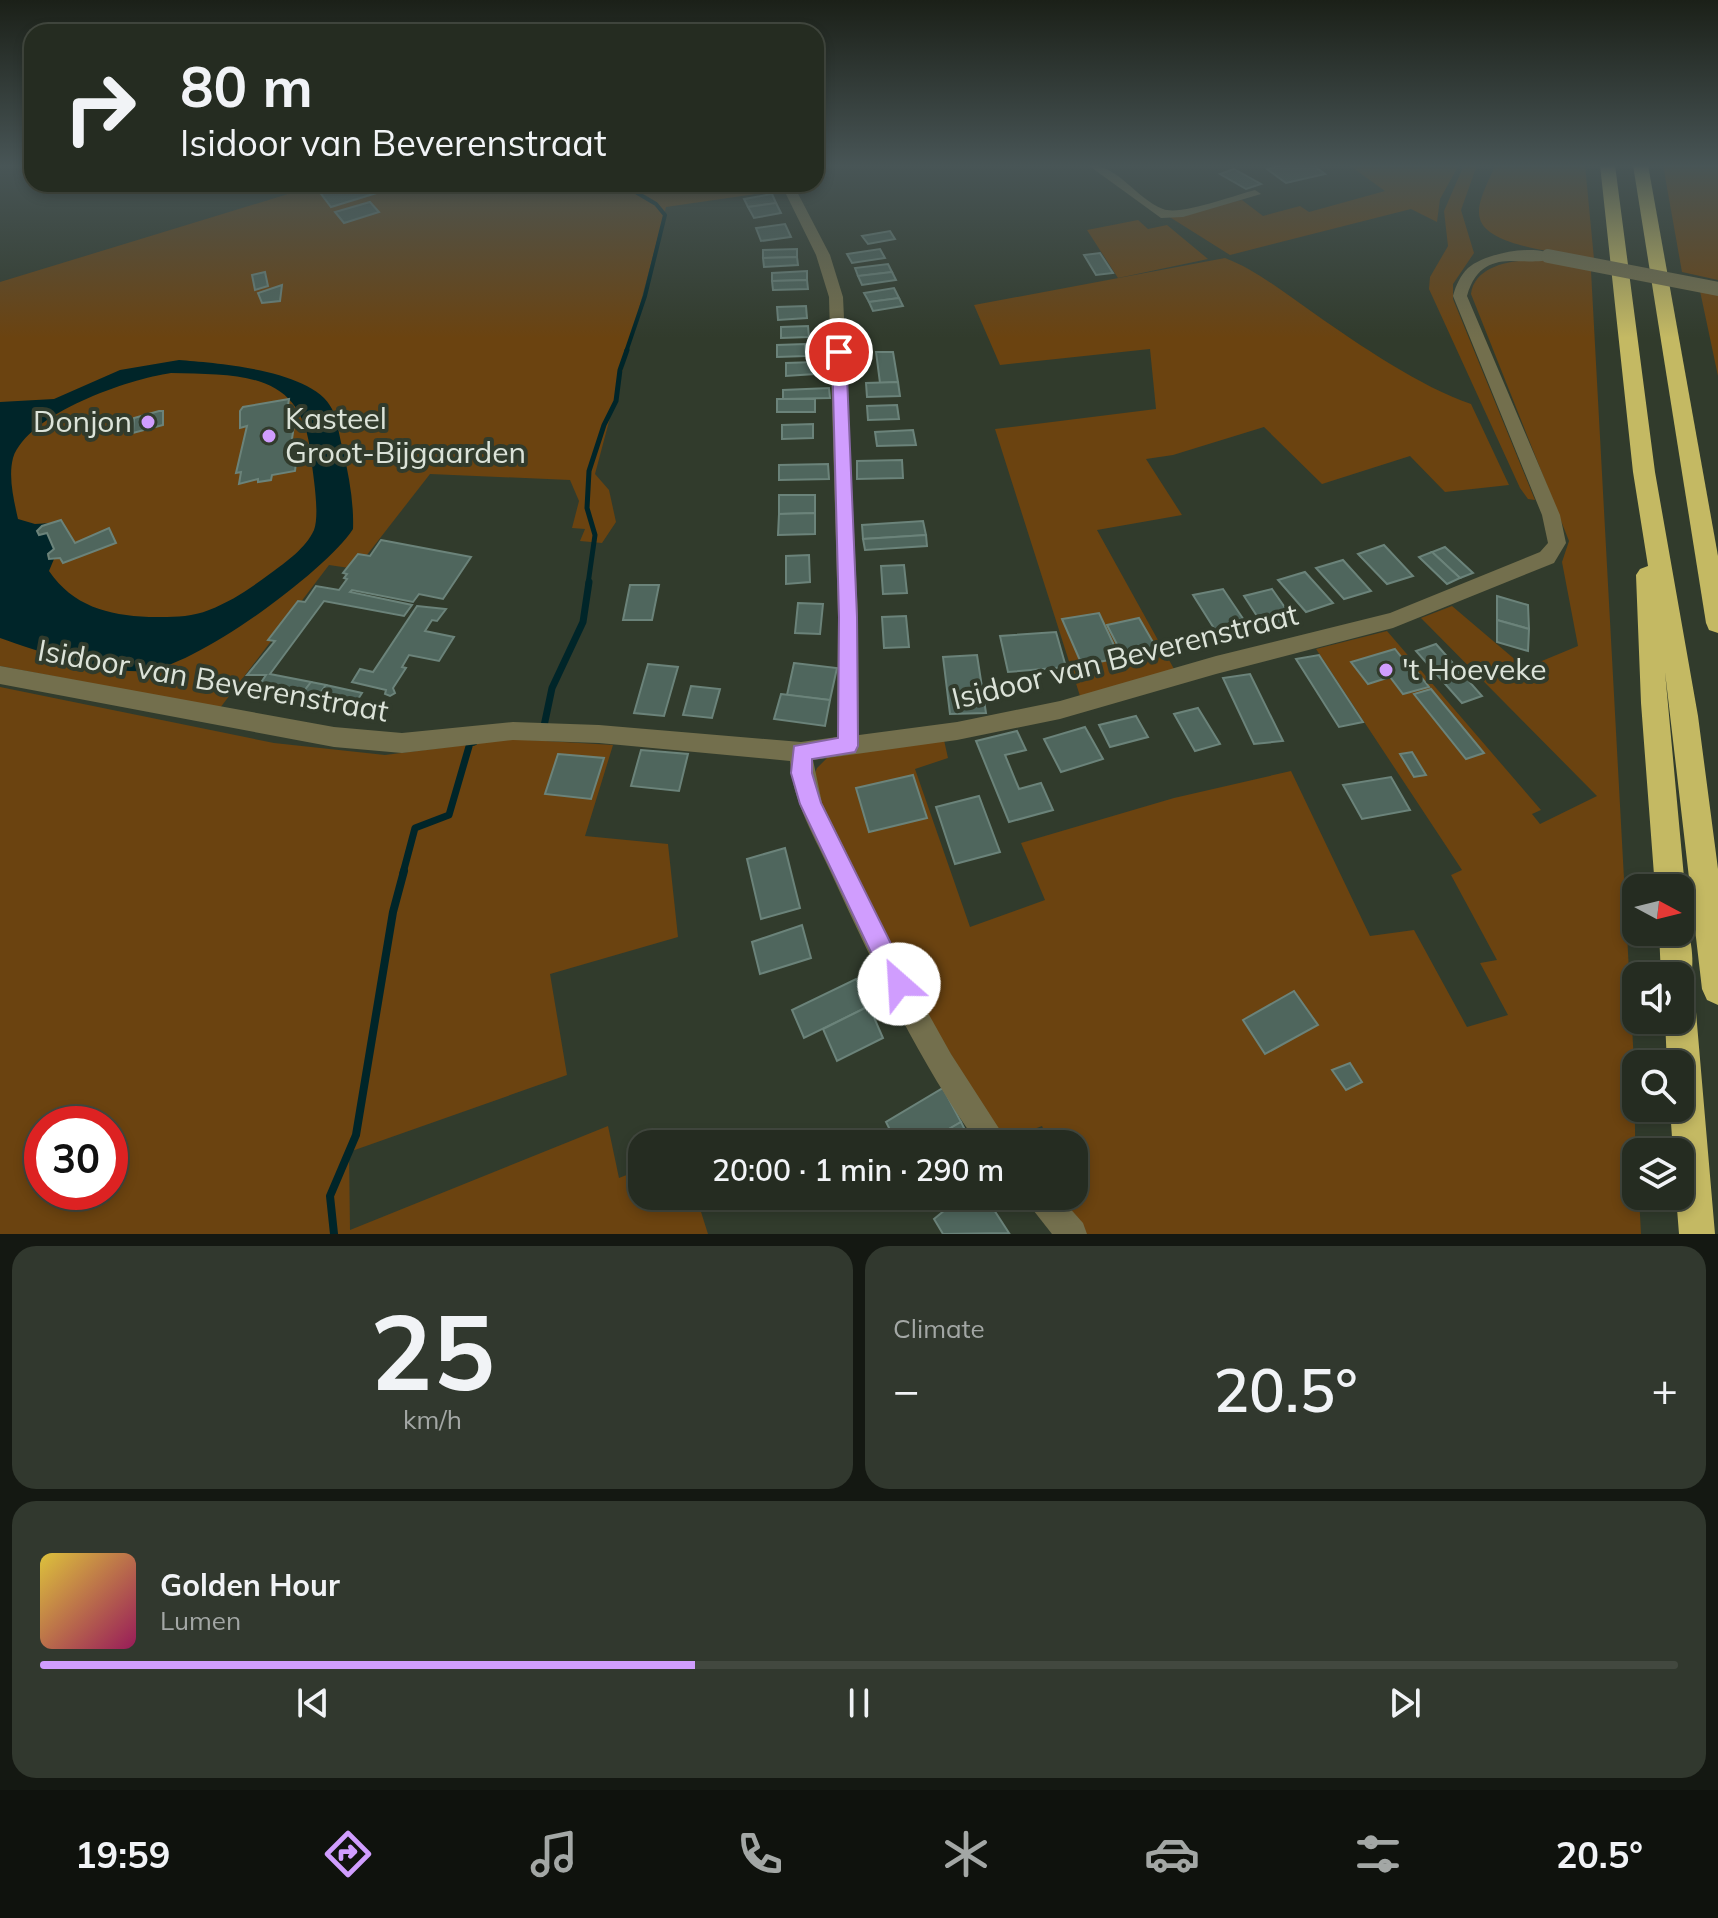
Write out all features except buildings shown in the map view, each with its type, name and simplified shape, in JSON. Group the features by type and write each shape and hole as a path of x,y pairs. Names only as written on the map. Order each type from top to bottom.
{"highway":[{"path":"1614,223 1644,472 1685,716 1718,989"},
{"path":"1650,223 1718,623"},
{"path":"1644,472 1654,703 1669,874"},
{"path":"1682,1034 1697,1234"}],"street":[{"path":"807,223 823,255 836,297 849,630 848,746"},
{"name":"Isidoor van Beverenstraat","path":"0,675 334,737 402,743 513,731 599,734 801,752 957,731 1060,710 1216,665 1393,620 1553,555 1557,548 1557,535 1551,515 1460,296 1462,283 1470,272 1511,255 1548,256 1718,289"},
{"path":"801,752 802,773 811,804 911,1009 984,1130"},
{"path":"1052,1210 1072,1234"}],"shaded area":[{"path":"195,223 662,223 595,474 609,490 616,522 602,543 580,541 585,529 572,528 579,501 570,480 430,474 356,569 329,565 220,708 0,666 0,282"},
{"path":"1125,223 1141,223 1148,229 1167,225 1208,259 1118,278 1087,230"},
{"path":"1178,223 1358,223 1230,255"},
{"path":"1445,223 1465,223 1474,253 1453,284 1453,299 1535,500 1528,499 1520,488 1429,289 1430,277 1448,246"},
{"path":"1482,223 1591,223 1594,259 1530,248 1498,237"},
{"path":"1673,223 1718,223 1718,280 1682,272"},
{"path":"1225,258 1260,276 1391,364 1471,404 1509,485 1445,492 1410,456 1322,484 1264,427 1173,455 1146,459 1182,515 1097,530 1174,669 1080,696 995,429 1156,409 1150,349 1000,365 974,305"},
{"path":"1543,260 1591,271 1624,874 1622,946 1628,946 1629,962 1622,962 1622,1034 1632,1034 1633,1050 1622,1050 1622,1122 1635,1122 1635,1138 1622,1138 1622,1210 1640,1210 1641,1234 1084,1234 1065,1210 1088,1210 1088,1130 1044,1130 1042,1126 1032,1130 996,1130 902,973 820,810 813,778 817,768 827,758 944,740 948,758 915,769 970,927 1045,900 1021,843 1174,798 1291,771 1370,936 1414,930 1467,1027 1508,1015 1480,963 1497,960 1451,875 1462,870 1316,649 1387,631 1541,810 1532,814 1540,824 1597,796 1421,618 1452,606 1525,668 1578,646 1562,562 1569,541 1471,294 1480,275 1489,269 1522,261"},
{"path":"1700,291 1718,294 1718,376"},
{"path":"0,687 274,743 385,755 512,739 613,745 585,836 668,844 678,937 550,974 567,1075 349,1152 350,1230 608,1126 619,1178 628,1174 628,1210 700,1210 708,1234 0,1234"}],"water":[{"path":"179,360 263,371 306,385 322,396 334,414 353,509 353,529 316,569 288,592 224,637 193,654 143,671 90,665 0,638 0,402 54,399 120,370","holes":["171,373 245,378 282,393 296,408 306,429 316,523 306,543 264,579 202,613 149,617 105,611 69,593 49,571 54,559 47,556 54,549 47,533 37,533 39,528 51,523 35,524 18,519 11,481 13,458 22,442 59,413 131,382"]}],"waterway":[{"path":"626,352 645,296 663,223"},
{"path":"588,584 595,535 587,508 589,471 604,425 616,401 620,370 627,350"},
{"path":"544,726 552,688 583,622 589,582"},
{"path":"403,873 415,828 449,815 470,743 474,742"},
{"path":"334,1234 330,1196 356,1135 393,912 404,871"}],"place":[{"name":"Donjon","path":"148,422"},
{"name":"Kasteel Groot-Bijgaarden","path":"269,436"},
{"name":"'t Hoeveke","path":"1386,670"}],"route":[{"path":"839,352 848,617 848,746 801,752 802,773 811,804 899,984"}]}
